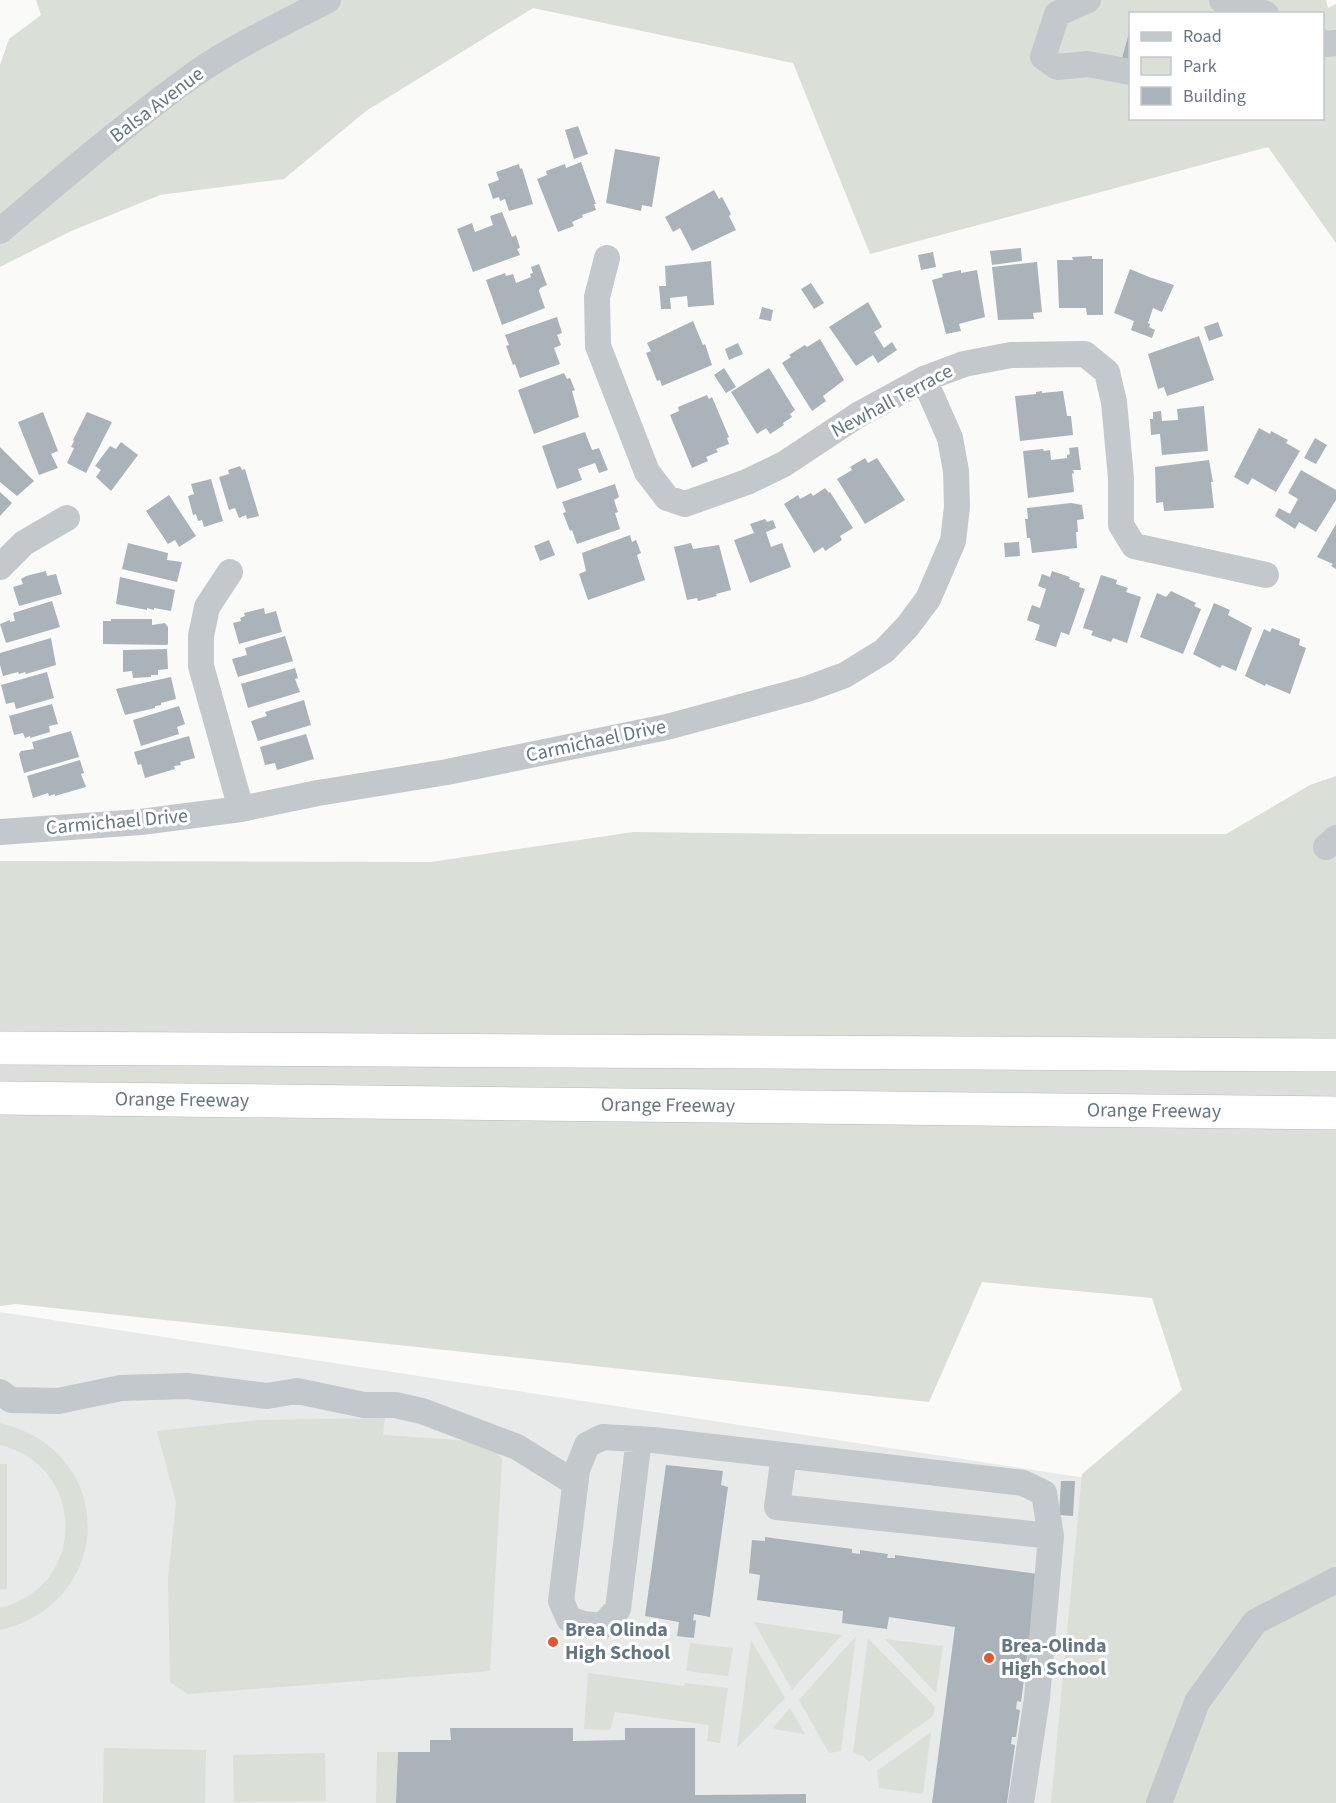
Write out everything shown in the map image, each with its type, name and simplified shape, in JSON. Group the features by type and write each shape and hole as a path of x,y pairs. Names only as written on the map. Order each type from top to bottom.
{"highway":[{"path":"0,1048 1336,1055"},
{"name":"Orange Freeway","path":"4,1098 1336,1113"}],"street":[{"name":"Balsa Avenue","path":"0,231 124,128 198,72 253,39 328,0"},
{"path":"1088,0 1058,14 1043,57 1057,67 1088,64 1129,72"},
{"path":"1222,0 1238,3 1261,12"},
{"name":"Newhall Terrace","path":"607,258 597,297 598,346 647,472 666,498 685,504 747,482 784,464 858,415 924,380 964,364 1011,355 1085,354 1107,372 1114,402 1121,478 1121,525 1134,546 1266,575"},
{"name":"Carmichael Drive","path":"0,832 141,822 241,809 318,793 447,772 667,726 807,689 845,675 884,651 907,627 928,599 953,541 957,507 956,471 950,438 924,380"},
{"path":"0,567 24,543 67,518"},
{"path":"230,572 207,607 201,636 201,666 241,809"},
{"path":"0,827 0,832"},
{"path":"0,1392 11,1400 58,1401 121,1388 187,1386 267,1396 297,1391 364,1405 395,1405 422,1411 518,1447 575,1483"},
{"path":"639,1439 618,1609 602,1626 569,1619 561,1601 577,1470 587,1445 603,1437 639,1439 1023,1483 1044,1493 1051,1536 1037,1698 1021,1803"},
{"path":"784,1455 777,1507 1051,1536"},
{"path":"1159,1803 1197,1702 1255,1622 1336,1580"}],"shaded area":[{"name":"Brea Olinda High School","path":"0,1312 1106,1481 1104,1803 0,1803"}],"green space":[{"path":"36,0 1326,0 1328,8 1336,4 1336,243 1268,147 870,254 793,63 533,8 366,111 284,179 160,195 69,232 0,267 0,65 9,39 41,15"},
{"path":"1336,776 1336,1803 1051,1803 1082,1474 1182,1390 1152,1298 982,1282 929,1402 16,1304 0,1306 0,861 431,862 633,832 1226,834 1310,785"},
{"path":"385,1418 383,1435 487,1442 502,1459 490,1671 188,1694 170,1682 168,1579 176,1502 157,1431 259,1420"},
{"path":"0,1423 38,1438 66,1463 82,1493 88,1526 82,1559 66,1590 38,1614 0,1630 0,1608 29,1596 49,1577 62,1553 66,1526 61,1500 49,1476 29,1457 0,1445"},
{"path":"0,1464 7,1464 7,1589 0,1589"},
{"path":"754,1622 842,1635 792,1690"},
{"path":"856,1636 841,1751 829,1753 799,1700"},
{"path":"868,1638 935,1707 933,1716 869,1762 863,1756 853,1753"},
{"path":"885,1639 943,1646 936,1693"},
{"path":"751,1640 785,1698 737,1748"},
{"path":"690,1643 733,1648 728,1676 686,1671"},
{"path":"588,1673 684,1686 685,1683 728,1688 720,1743 707,1741 709,1725 615,1712 610,1730 584,1729"},
{"path":"790,1708 805,1734 772,1729"},
{"path":"931,1732 923,1794 879,1788 877,1771"},
{"path":"104,1748 206,1750 205,1803 103,1803"},
{"path":"377,1752 398,1752 396,1803 376,1803"},
{"path":"325,1753 326,1801 234,1802 233,1755"}],"building":[{"path":"1129,33 1129,64 1121,62"},
{"path":"578,126 588,154 574,159 565,130"},
{"path":"615,149 660,157 652,207 642,205 641,211 606,203"},
{"path":"581,162 596,210 572,222 574,226 558,232 537,179 547,175 546,171 565,164 566,168"},
{"path":"519,164 533,204 509,211 505,199 500,201 499,197 493,199 488,184 499,180 496,172"},
{"path":"714,190 719,199 722,197 736,230 692,251 680,228 673,232 665,217"},
{"path":"502,212 512,237 516,235 520,255 473,272 457,229 472,223 475,232 493,225 490,216"},
{"path":"1021,248 1022,261 992,265 990,251"},
{"path":"933,252 936,267 921,270 918,255"},
{"path":"1092,256 1092,259 1103,259 1103,315 1087,315 1086,308 1059,308 1057,260 1073,260 1072,257"},
{"path":"711,261 714,305 688,307 687,296 670,298 671,309 661,309 659,286 666,286 665,266"},
{"path":"1037,262 1042,312 1033,313 1034,319 998,320 992,267"},
{"path":"539,264 547,285 539,291 545,308 502,325 486,280 505,273 506,276 513,274 516,283 531,277 530,274 533,273 531,267"},
{"path":"1130,269 1174,285 1162,312 1153,308 1148,323 1149,327 1155,330 1152,338 1131,330 1134,321 1114,313"},
{"path":"961,270 961,273 977,270 985,317 959,324 961,331 946,334 932,280 943,277 942,274"},
{"path":"811,283 824,303 814,309 801,289"},
{"path":"868,302 882,327 874,332 884,348 892,342 897,350 878,363 873,355 856,366 829,327"},
{"path":"762,307 773,310 771,321 759,319"},
{"path":"557,317 562,333 557,335 561,345 554,348 560,364 520,378 506,346 509,345 505,335"},
{"path":"693,321 703,345 705,344 712,365 662,386 660,380 657,381 646,353 651,351 647,343"},
{"path":"1218,322 1223,336 1209,341 1204,327"},
{"path":"1199,336 1214,380 1167,396 1164,387 1158,389 1148,354"},
{"path":"820,339 844,380 823,396 826,401 812,411 782,363 791,357 789,355"},
{"path":"738,343 743,354 729,360 725,349"},
{"path":"724,368 736,387 726,393 714,375"},
{"path":"769,368 795,410 790,414 792,417 783,423 784,425 770,434 766,428 757,434 731,392"},
{"path":"564,373 567,379 570,378 575,390 572,391 579,417 534,434 518,390"},
{"path":"1042,391 1042,393 1063,391 1067,416 1071,416 1073,435 1020,441 1015,396 1036,394"},
{"path":"707,395 709,399 712,397 729,437 727,438 729,444 716,449 718,452 706,457 708,461 692,468 670,415 679,411 678,407"},
{"path":"1204,406 1208,451 1162,455 1160,434 1151,435 1150,419 1153,419 1153,412 1161,411 1162,421 1178,420 1177,409"},
{"path":"43,412 58,451 51,454 58,468 39,475 18,422"},
{"path":"87,412 112,422 86,473 67,463 74,448 71,447 73,440"},
{"path":"1259,428 1270,434 1271,431 1288,440 1286,443 1300,451 1276,492 1252,478 1248,485 1234,477"},
{"path":"585,432 592,450 599,448 608,470 599,473 595,463 578,469 582,480 557,489 542,446"},
{"path":"1315,438 1327,445 1316,464 1304,458"},
{"path":"121,442 138,455 111,491 96,477 101,470 95,466 110,446 116,449"},
{"path":"0,447 34,481 17,496 0,482"},
{"path":"1078,447 1081,470 1073,470 1074,492 1028,498 1023,451 1050,450 1051,460 1067,458 1070,454 1069,448"},
{"path":"865,458 868,463 877,458 905,500 865,524 837,479 852,470 850,467"},
{"path":"1209,460 1214,508 1164,511 1163,502 1156,503 1155,467"},
{"path":"240,466 242,470 245,469 259,516 247,519 246,515 239,518 235,508 229,510 219,477 229,474 228,470"},
{"path":"1301,470 1336,490 1336,500 1316,532 1299,522 1295,529 1275,516 1279,508 1290,514 1298,499 1288,493"},
{"path":"211,479 223,521 204,527 202,520 198,521 196,514 193,515 188,496 194,494 191,484"},
{"path":"615,484 619,497 614,500 618,512 615,513 620,529 577,544 563,513 566,512 562,502"},
{"path":"825,488 830,492 853,528 840,536 842,540 825,551 823,547 814,553 784,504 798,495 800,499 811,493 813,496"},
{"path":"0,492 12,503 0,516"},
{"path":"169,495 196,536 179,547 175,540 168,544 146,511"},
{"path":"1071,503 1082,505 1084,519 1077,520 1077,548 1032,553 1030,538 1027,538 1025,519 1028,519 1027,508"},
{"path":"765,519 767,522 773,520 776,528 766,532 771,547 782,543 791,567 750,583 734,540 754,533 750,524"},
{"path":"1336,524 1336,569 1331,566 1333,564 1317,557"},
{"path":"630,535 632,542 636,540 641,553 637,555 645,580 588,600 579,574 586,571 582,553"},
{"path":"549,540 555,555 540,561 534,546"},
{"path":"1019,542 1020,556 1005,557 1004,543"},
{"path":"128,543 168,553 167,560 182,562 177,582 122,569"},
{"path":"691,543 693,549 719,545 731,590 698,601 697,598 687,600 674,547"},
{"path":"46,571 47,576 56,574 62,594 19,606 13,587 23,584 21,579 26,576"},
{"path":"1052,571 1070,577 1069,579 1080,583 1079,587 1085,589 1069,635 1061,632 1056,647 1035,640 1040,625 1027,620 1032,605 1040,608 1046,589 1038,586 1042,574 1050,577"},
{"path":"1101,575 1117,580 1116,584 1128,588 1126,592 1141,597 1127,643 1113,638 1111,642 1091,635 1093,631 1083,628"},
{"path":"120,577 175,590 171,611 154,608 154,610 147,608 147,610 116,604"},
{"path":"1171,591 1196,603 1194,606 1201,609 1183,654 1140,637 1157,593 1166,597"},
{"path":"52,601 60,627 6,643 0,624 10,620 10,622 15,621 13,613"},
{"path":"1214,603 1230,610 1228,615 1252,628 1236,671 1222,665 1220,668 1193,654"},
{"path":"264,608 265,614 276,611 282,632 239,644 233,623 241,621 240,618 245,616 244,613"},
{"path":"111,619 152,619 152,625 165,623 168,627 168,644 103,644 103,621 111,621"},
{"path":"1272,628 1300,639 1299,645 1306,648 1290,694 1266,684 1265,686 1245,676 1264,629 1270,632"},
{"path":"285,636 293,661 238,677 232,659 247,655 245,648"},
{"path":"51,638 56,665 26,674 18,672 3,676 0,653"},
{"path":"167,649 168,669 158,670 158,675 133,678 132,671 123,672 123,650"},
{"path":"295,668 298,678 295,679 300,692 248,708 241,684"},
{"path":"47,672 54,698 16,709 14,702 6,704 1,685"},
{"path":"171,677 176,699 161,703 155,708 125,715 116,689"},
{"path":"304,700 311,725 258,741 251,721 267,716 265,712"},
{"path":"52,704 58,724 49,726 50,732 30,738 30,736 25,738 23,733 14,735 9,716"},
{"path":"179,706 185,724 177,727 179,734 141,746 133,720"},
{"path":"71,731 79,757 24,773 19,754 21,751 34,749 32,742"},
{"path":"306,734 314,759 277,770 275,763 265,765 260,747"},
{"path":"189,736 195,758 180,762 181,765 174,766 175,769 145,778 134,752"},
{"path":"80,760 84,773 81,774 86,787 55,796 55,794 49,796 48,793 33,798 27,776"},
{"path":"666,1465 723,1471 721,1485 728,1487 710,1617 694,1614 693,1621 696,1620 694,1638 677,1636 679,1622 645,1616"},
{"path":"1061,1481 1075,1481 1073,1516 1059,1515"},
{"name":"Brea-Olinda High School","path":"765,1537 852,1549 852,1553 860,1554 860,1550 888,1554 887,1558 895,1558 895,1555 1038,1574 1021,1702 1017,1701 1016,1709 1020,1710 1016,1737 1012,1737 1011,1744 1015,1745 1007,1803 932,1803 955,1627 889,1617 887,1629 842,1623 843,1611 757,1600 760,1575 749,1573 752,1540 765,1541"},
{"path":"450,1728 573,1728 573,1741 625,1740 625,1728 695,1728 695,1795 806,1794 806,1803 396,1803 398,1752 430,1752 430,1740 451,1740"}],"place":[{"name":"Brea Olinda High School","path":"553,1642"},
{"name":"Brea-Olinda High School","path":"989,1658"}]}
